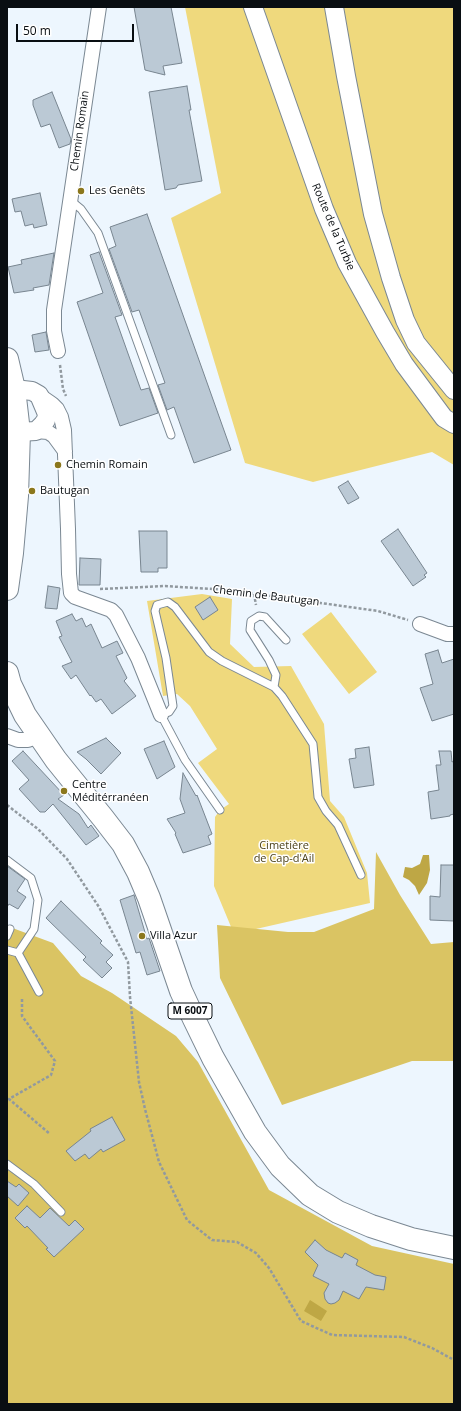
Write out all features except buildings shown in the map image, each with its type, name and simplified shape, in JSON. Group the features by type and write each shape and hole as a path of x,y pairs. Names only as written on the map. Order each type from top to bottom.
{"main road":[{"path":"7,359 9,393 21,427 12,554 7,589"},
{"name":"M 6007","path":"7,673 10,684 25,715 39,736 56,760 123,844 138,872 149,898 181,991 194,1020 213,1058 255,1132 280,1166 310,1195 338,1212 371,1226 411,1239 454,1248"}],"street":[{"name":"Chemin Romain","path":"58,351 54,331 54,310 99,7"},
{"name":"Route de la Turbie","path":"253,7 324,209 347,263 384,332 404,364 444,418 454,424"},
{"path":"334,7 373,214 391,278 405,320 416,343 454,390"},
{"path":"9,393 32,391 52,404 61,417 64,430 72,592 111,610 116,615 138,658 161,715"},
{"path":"21,427 46,420 47,414 39,395"},
{"path":"21,427 48,432 54,436 65,451"},
{"path":"420,624 446,634 454,634"},
{"path":"7,736 18,740 28,740 39,736"}],"lane":[{"path":"70,200 81,209 98,233 171,435"},
{"path":"220,810 184,760 161,715 169,712 173,706 166,658 155,611 157,605 162,603 168,602 175,607 209,652 222,661 274,687 282,696 313,744 318,797 326,811 338,825 361,875"},
{"path":"274,687 276,675 269,660 250,630 251,621 259,616 265,617 286,640"},
{"path":"7,860 31,878 38,900 34,929 18,953"},
{"path":"7,950 18,953 39,992"},
{"path":"7,1164 34,1184 61,1212"}],"path":[{"name":"Chemin de Bautugan","path":"72,592 165,586 228,590 378,611 420,624"},
{"path":"7,805 38,829 67,859 99,907 128,962 130,997 139,1082 145,1109 159,1162 187,1220 212,1240 237,1242 256,1253 268,1268 301,1321 332,1335 404,1337 432,1348 454,1360"},
{"path":"22,999 22,1016 55,1061 51,1075 9,1099 50,1134"}],"green space":[{"path":"185,7 454,7 454,465 432,452 313,482 245,463 171,218 221,193"},
{"name":"Cimetière de Cap-d'Ail","path":"202,594 232,599 230,644 254,667 291,666 324,724 330,801 344,817 367,873 370,903 234,934 214,886 215,817 220,810 229,804 198,763 217,749 190,706 177,694 163,696 147,601"},
{"path":"331,612 377,672 349,694 302,634"}],"shaded area":[{"path":"376,852 400,895 431,944 454,942 454,1061 412,1061 282,1105 220,978 217,925 288,932 314,932 374,909"},
{"path":"423,855 429,855 430,870 427,883 419,895 415,886 403,877 405,867 412,868 420,864"},
{"path":"7,926 53,943 81,976 112,993 176,1036 198,1062 269,1190 372,1246 454,1264 454,1404 7,1404"},
{"path":"310,1300 327,1311 321,1321 304,1311"}],"place":[{"name":"Les Genêts","path":"81,191"},
{"name":"Chemin Romain","path":"58,465"},
{"name":"Bautugan","path":"32,491"},
{"name":"Centre Méditérranéen","path":"64,791"},
{"name":"Villa Azur","path":"142,936"}]}
